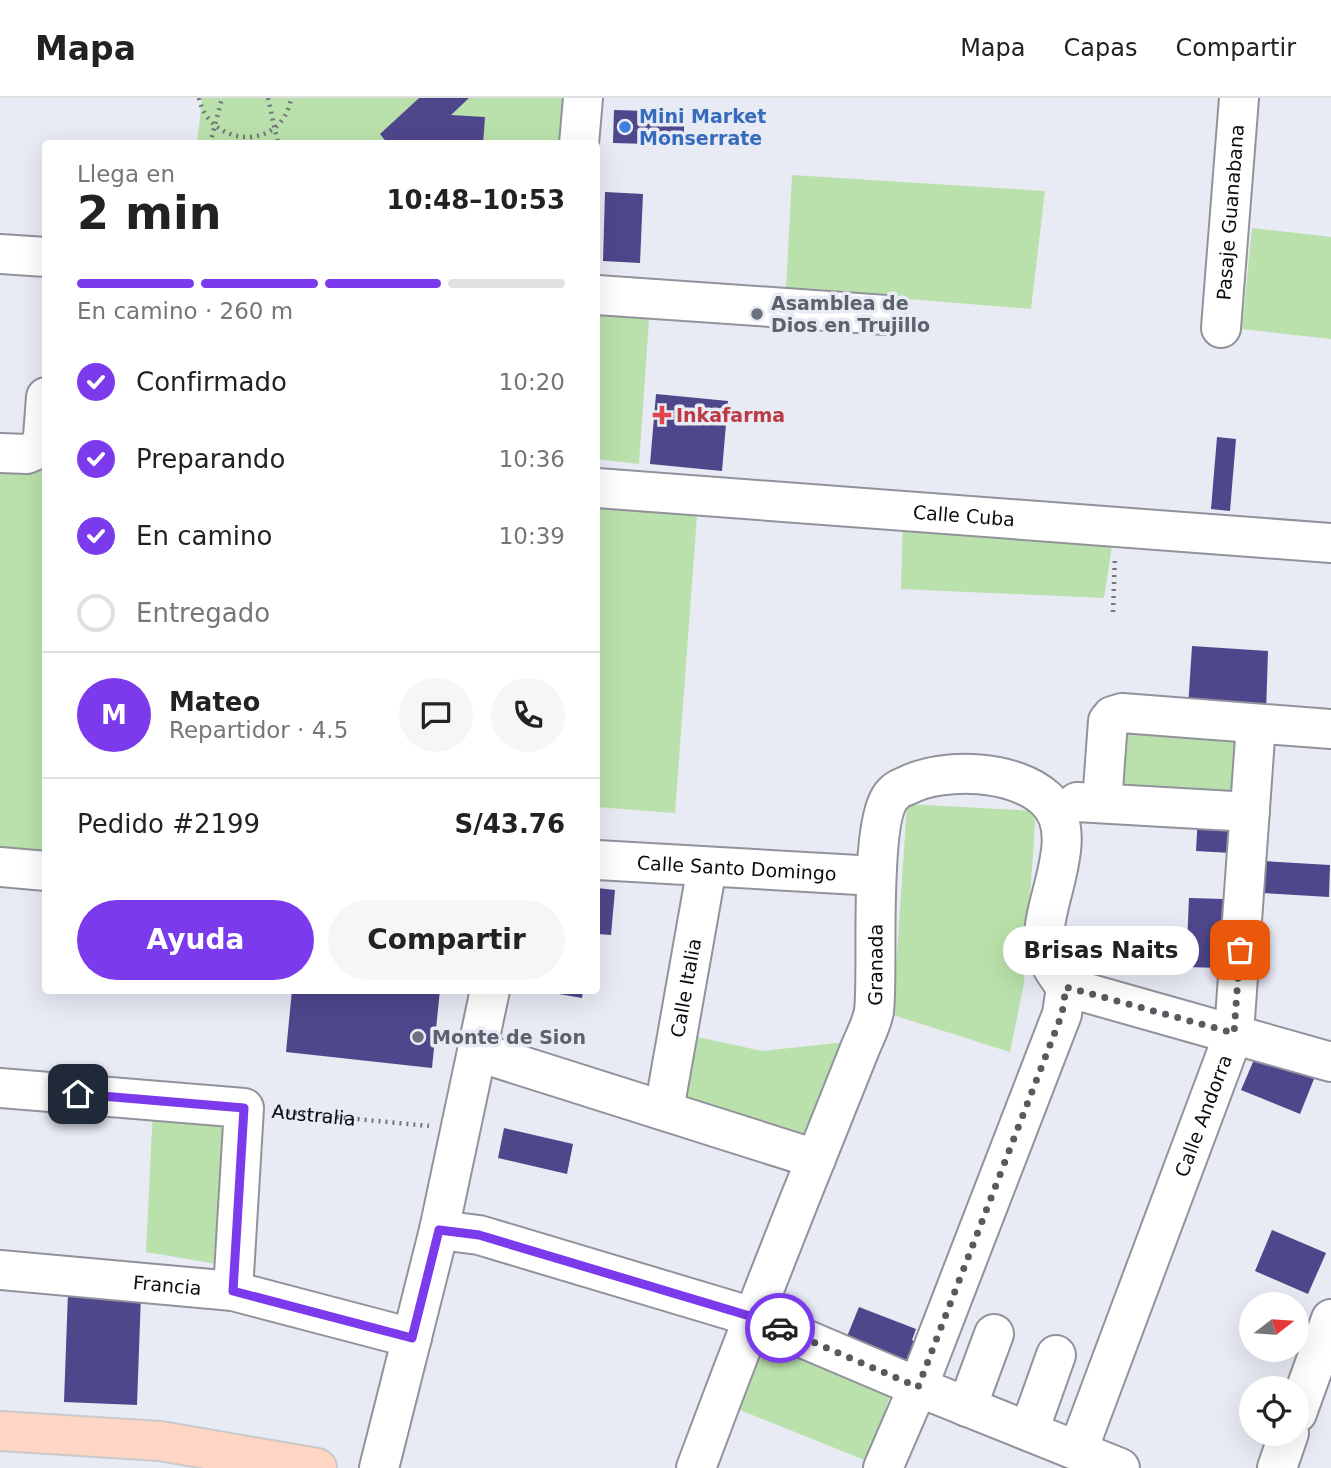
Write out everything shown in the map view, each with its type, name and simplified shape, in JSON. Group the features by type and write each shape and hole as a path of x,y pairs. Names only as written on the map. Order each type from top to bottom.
{"main road":[{"path":"0,1432 160,1441 317,1468"}],"street":[{"path":"579,140 583,98"},
{"name":"Pasaje Guanabana","path":"1221,328 1239,98"},
{"path":"0,254 42,257"},
{"path":"600,295 886,315"},
{"path":"0,453 27,454 38,449 42,439"},
{"name":"Calle Cuba","path":"600,488 1331,543"},
{"path":"1102,803 1108,721 1112,716 1122,713 1331,729"},
{"name":"Calle Andorra","path":"1078,1450 1234,1033 1256,724"},
{"name":"Granada","path":"696,1468 874,1013 876,876 884,811 893,793 920,780 944,775 971,774 1001,778 1030,788 1048,800"},
{"path":"1048,800 1250,812"},
{"path":"883,1468 918,1387 1062,1014 1066,987 1048,959 1044,940 1061,856 1059,818 1048,800"},
{"name":"Calle Santo Domingo","path":"600,860 876,876"},
{"path":"0,867 42,871"},
{"name":"Calle Italia","path":"664,1110 707,867"},
{"path":"1066,987 1331,1062"},
{"path":"379,1468 439,1230 490,994"},
{"path":"478,1052 816,1159"},
{"path":"0,1088 244,1108 233,1291"},
{"path":"439,1230 479,1235 753,1317 1120,1468"},
{"name":"Francia","path":"0,1270 233,1291 412,1338"},
{"path":"1309,1380 1331,1319"},
{"path":"967,1407 994,1334"},
{"path":"1030,1431 1056,1355"},
{"path":"1277,1468 1285,1446"}],"path":[{"path":"199,98 207,118 214,125 231,134 246,137 260,136 275,128 287,117 291,98"},
{"path":"211,140 222,98"},
{"path":"268,98 277,140"},
{"path":"1112,612 1117,527"},
{"name":"Australia","path":"244,1108 462,1129"}],"green space":[{"path":"202,98 571,98 567,140 197,140"},
{"path":"792,175 1045,191 1031,309 786,289"},
{"path":"1252,228 1331,237 1331,339 1242,329"},
{"path":"600,301 650,306 639,464 600,459"},
{"path":"0,465 42,465 42,855 0,851"},
{"path":"600,494 698,502 675,813 600,807"},
{"path":"903,514 1115,527 1104,598 901,589"},
{"path":"1125,724 1238,732 1233,796 1118,783"},
{"path":"907,804 1036,811 1024,983 1010,1052 893,1015"},
{"path":"698,1037 762,1051 855,1041 805,1141 681,1105"},
{"path":"153,1109 226,1112 217,1264 146,1252"},
{"path":"772,1330 897,1377 867,1461 735,1408"}],"building":[{"path":"419,98 469,98 451,115 485,117 483,140 385,140 380,134"},
{"path":"614,110 684,112 684,145 613,143"},
{"path":"605,192 643,194 640,263 603,261"},
{"path":"656,394 728,401 722,471 650,464"},
{"path":"1217,437 1236,439 1230,511 1211,509"},
{"path":"1192,646 1268,651 1266,713 1188,708"},
{"path":"1198,814 1233,815 1231,853 1196,851"},
{"path":"1263,861 1330,865 1329,897 1262,893"},
{"path":"600,888 615,890 611,935 600,934"},
{"path":"1189,898 1224,899 1221,968 1186,967"},
{"path":"292,994 440,994 432,1068 286,1052"},
{"path":"559,994 582,994 582,998"},
{"path":"1256,1055 1314,1079 1300,1114 1241,1090"},
{"path":"504,1128 573,1144 567,1174 498,1158"},
{"path":"1272,1230 1326,1253 1309,1292 1255,1271"},
{"path":"68,1292 141,1294 137,1405 64,1402"},
{"path":"859,1307 916,1329 912,1340 920,1344 912,1365 846,1339"}],"way so far":[{"path":"780,1328 918,1387 1062,1014 1066,987 1234,1033 1240,950"}],"place":[{"name":"Mini Market Monserrate","path":"625,127"},
{"name":"Asamblea de Dios en Trujillo","path":"757,314"},
{"name":"Inkafarma","path":"662,415"},
{"name":"Brisas Naits","path":"1240,950"},
{"name":"Monte de Sion","path":"418,1037"}],"route":[{"path":"78,1094 244,1108 233,1291 412,1338 439,1230 479,1235 753,1317 780,1328"}]}
